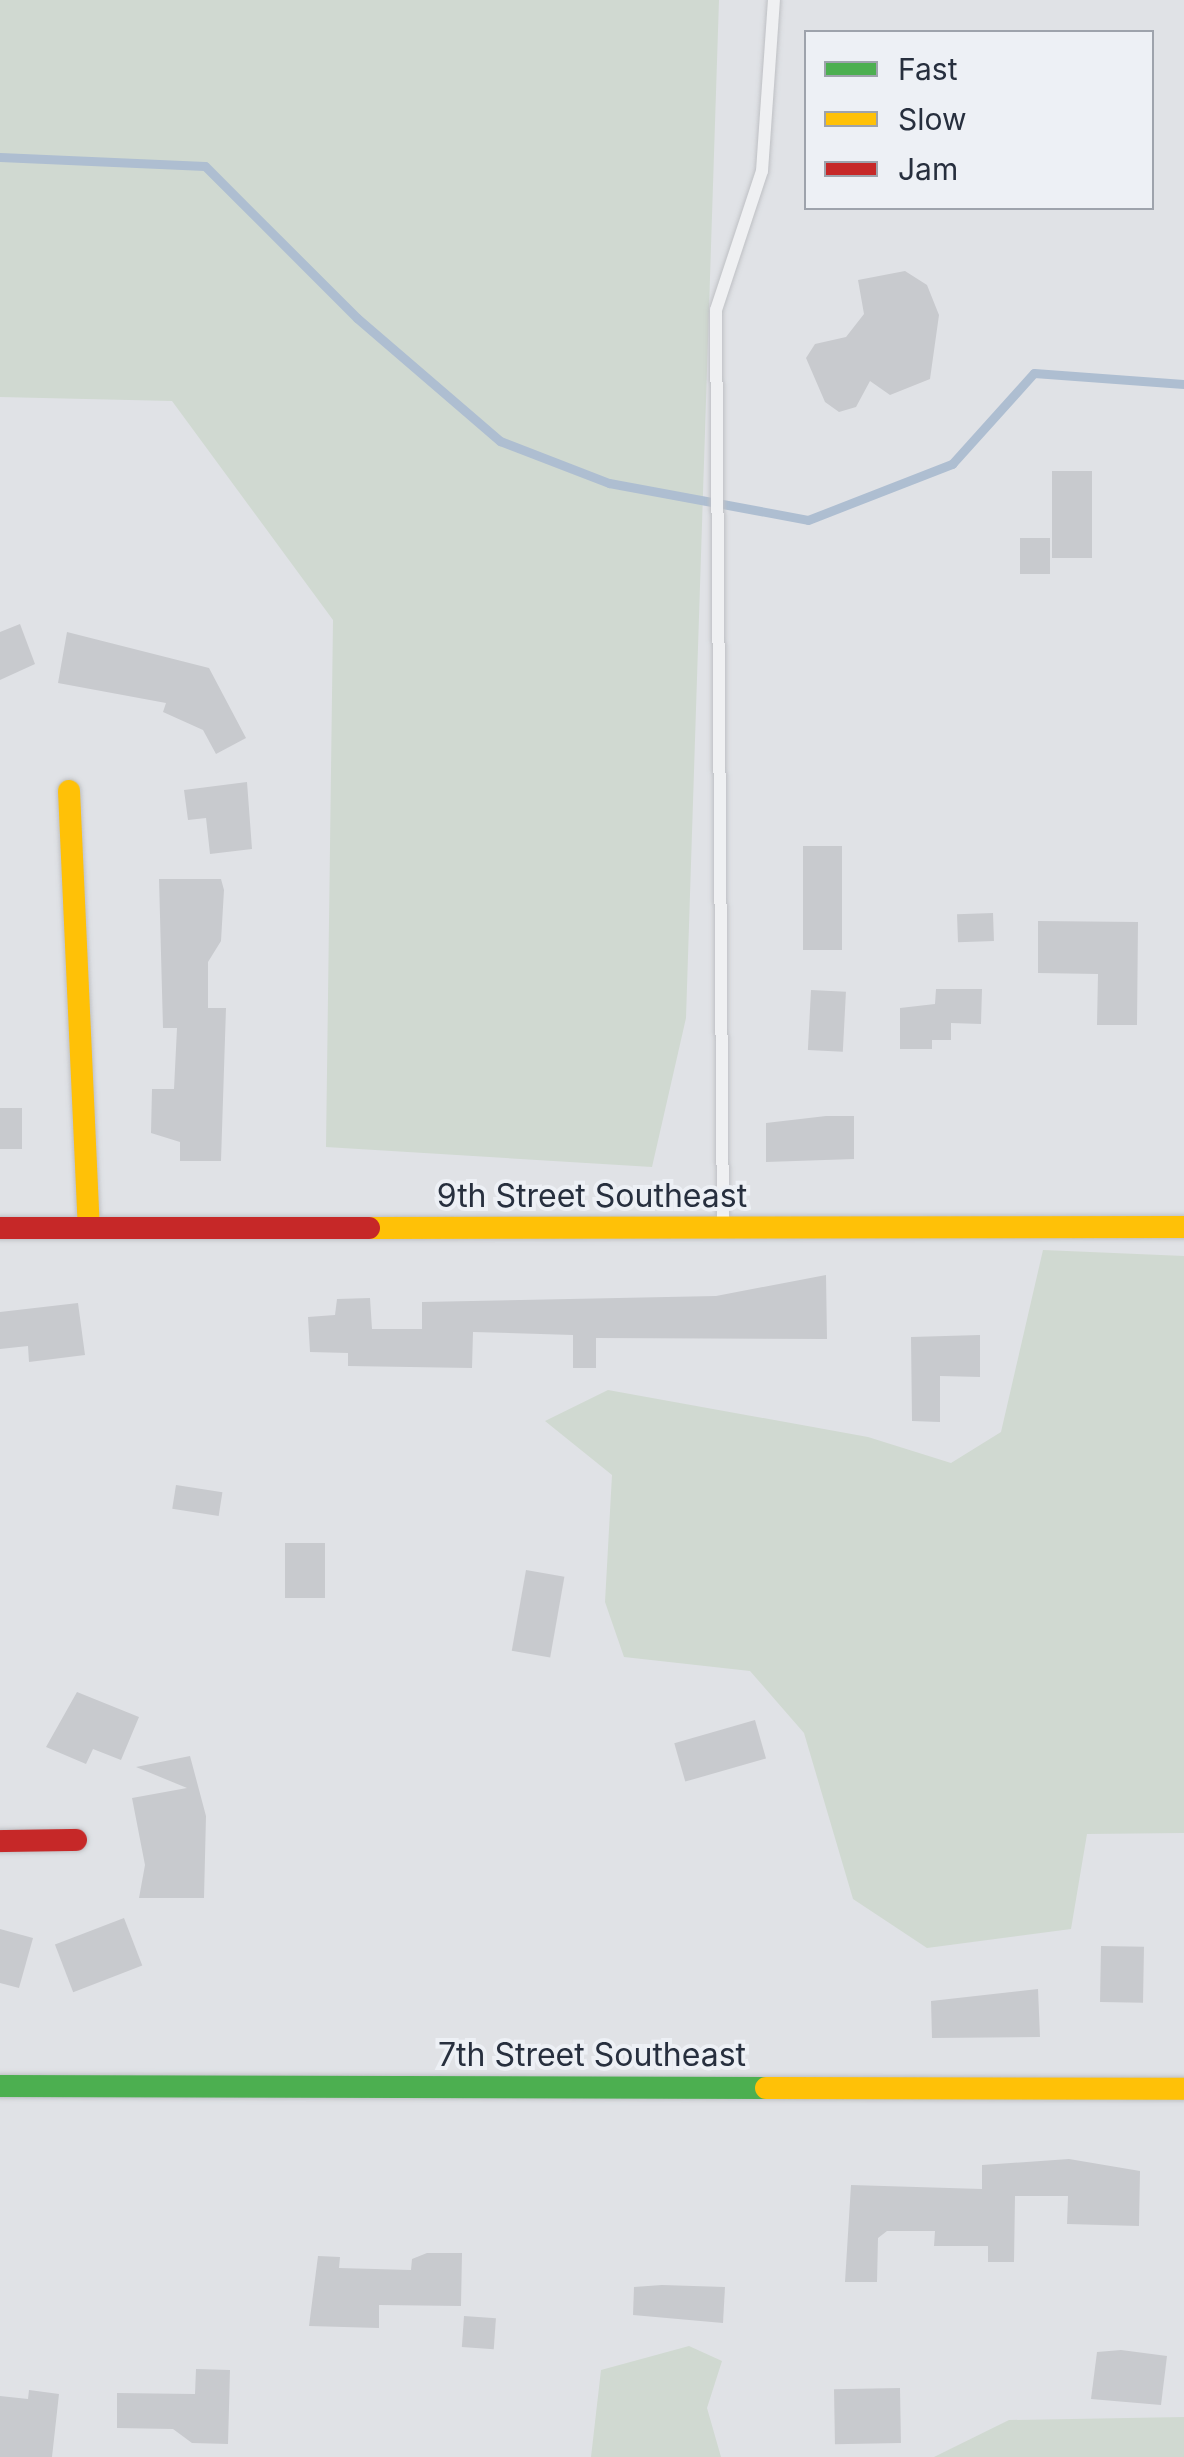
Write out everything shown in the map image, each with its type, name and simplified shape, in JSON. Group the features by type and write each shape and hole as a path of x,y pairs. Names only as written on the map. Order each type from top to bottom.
{"street":[{"path":"68,791 89,1226"},
{"name":"9th Street Southeast","path":"0,1228 1184,1227"},
{"path":"0,1841 76,1840"},
{"name":"7th Street Southeast","path":"0,2086 1184,2089"}],"lane":[{"path":"723,1230 716,310 762,171 774,0"}],"shaded area":[{"path":"0,0 719,0 686,1018 652,1167 326,1147 333,620 172,401 0,397"},
{"path":"1043,1250 1184,1256 1184,1833 1087,1834 1071,1929 927,1948 853,1899 804,1733 750,1671 624,1657 605,1602 612,1475 545,1421 608,1390 868,1437 951,1463 1001,1432"},
{"path":"689,2346 722,2361 707,2408 721,2457 591,2457 601,2370"},
{"path":"1184,2417 1184,2457 934,2457 1009,2420"}],"building":[{"path":"905,271 927,285 939,315 930,379 890,395 870,381 856,407 839,412 825,402 806,358 815,344 846,337 864,314 858,280"},
{"path":"1052,471 1092,471 1092,558 1052,558"},
{"path":"1020,538 1050,538 1050,574 1020,574"},
{"path":"20,624 35,664 0,680 0,632"},
{"path":"67,632 209,668 246,738 216,754 203,730 163,712 166,703 58,683"},
{"path":"247,782 252,849 210,854 206,818 188,820 184,790"},
{"path":"803,846 842,846 842,950 803,950"},
{"path":"159,879 221,879 224,890 221,941 208,962 208,1008 226,1008 221,1161 180,1161 180,1142 151,1133 152,1089 174,1089 177,1028 163,1028"},
{"path":"993,913 994,941 958,942 957,914"},
{"path":"1038,921 1138,922 1137,1025 1097,1025 1098,974 1038,973"},
{"path":"936,989 982,989 981,1024 951,1023 951,1040 932,1040 932,1049 900,1049 900,1008 935,1004"},
{"path":"811,990 846,992 843,1052 808,1050"},
{"path":"0,1108 22,1108 22,1149 0,1149"},
{"path":"854,1116 854,1159 766,1162 766,1123"},
{"path":"826,1275 827,1339 596,1338 596,1368 573,1368 573,1335 473,1332 472,1368 348,1366 348,1353 310,1352 308,1317 335,1315 337,1299 370,1298 372,1329 422,1329 422,1302 716,1296"},
{"path":"78,1303 85,1355 29,1362 28,1346 0,1349 0,1312"},
{"path":"980,1335 980,1377 940,1376 940,1422 912,1421 911,1337"},
{"path":"176,1485 222,1492 219,1516 172,1509"},
{"path":"285,1543 325,1543 325,1598 285,1598"},
{"path":"526,1570 564,1577 550,1658 512,1651"},
{"path":"77,1692 139,1717 121,1760 93,1749 86,1764 46,1747"},
{"path":"755,1720 766,1758 685,1782 674,1743"},
{"path":"190,1756 206,1816 204,1898 139,1898 145,1865 132,1798 187,1788 136,1767"},
{"path":"124,1918 142,1966 73,1992 55,1945"},
{"path":"0,1929 33,1938 19,1988 0,1983"},
{"path":"1101,1946 1144,1947 1143,2003 1100,2002"},
{"path":"1038,1989 1040,2037 932,2038 931,2001"},
{"path":"1069,2159 1140,2171 1139,2226 1067,2224 1068,2196 1015,2196 1014,2262 988,2262 988,2246 934,2246 935,2231 887,2231 878,2238 877,2282 845,2282 851,2185 982,2189 982,2165"},
{"path":"427,2253 462,2253 461,2306 379,2305 379,2328 309,2326 318,2256 340,2257 339,2268 411,2270 412,2259"},
{"path":"634,2287 725,2287 723,2323 633,2315"},
{"path":"464,2316 496,2318 494,2349 462,2347"},
{"path":"1121,2350 1167,2356 1161,2405 1091,2399 1097,2352"},
{"path":"196,2369 230,2370 228,2444 192,2443 173,2429 117,2428 117,2393 195,2394"},
{"path":"900,2388 901,2443 835,2444 834,2389"},
{"path":"29,2390 59,2394 52,2457 0,2457 0,2396 28,2399"}],"waterway":[{"path":"0,157 205,166 357,318 500,441 609,483 808,520 952,464 1034,373 1184,384"}],"traffic: fast":[{"path":"0,2086 766,2088"}],"traffic: slow":[{"path":"69,791 89,1226"},
{"path":"369,1228 1184,1227"},
{"path":"766,2088 1184,2089"}],"traffic: jam":[{"path":"0,1228 369,1228"},
{"path":"0,1841 76,1840"}]}
